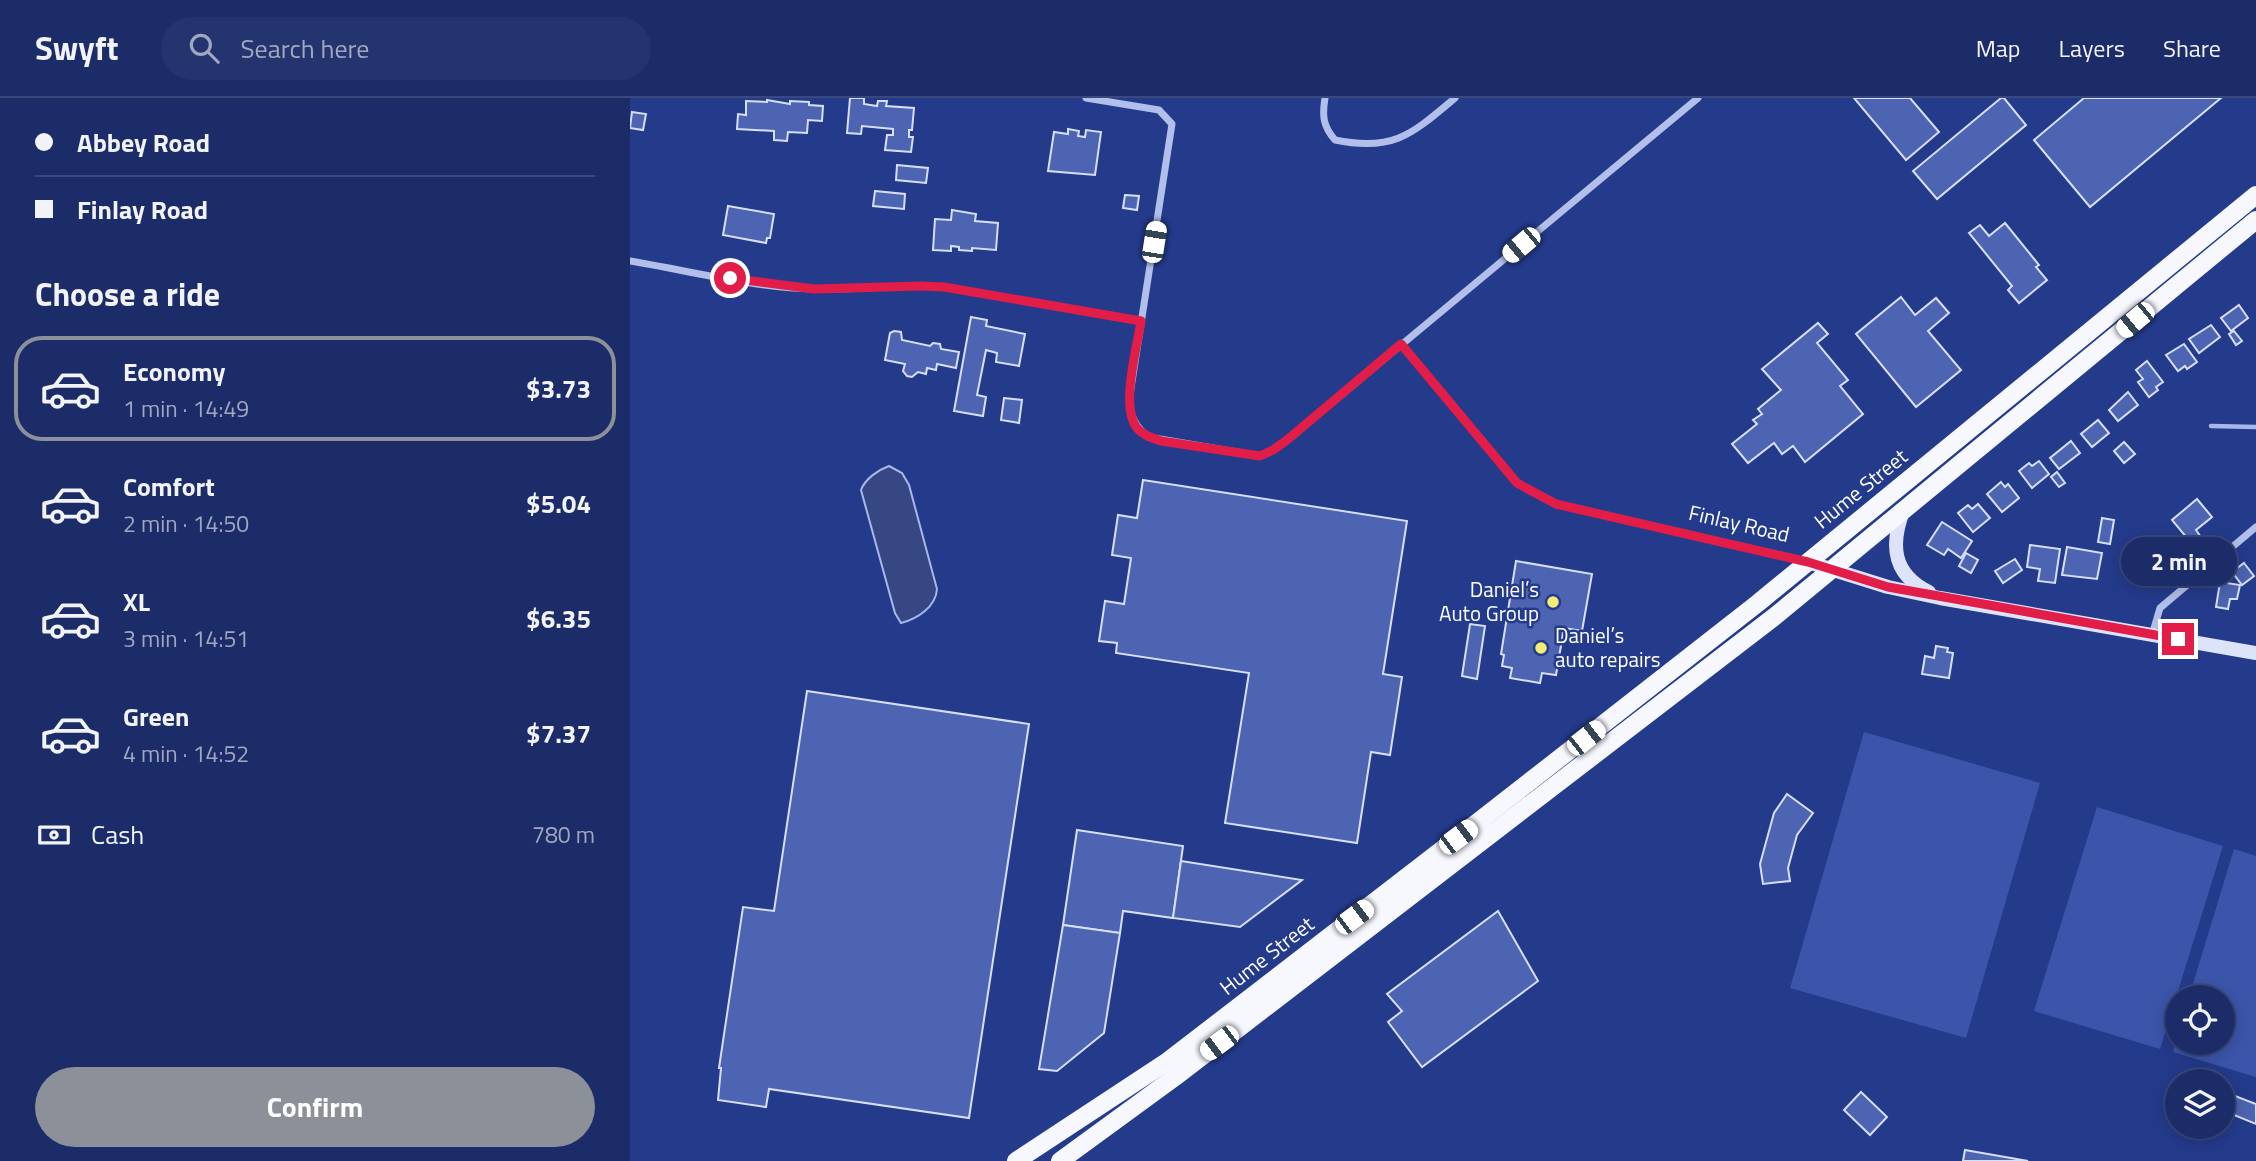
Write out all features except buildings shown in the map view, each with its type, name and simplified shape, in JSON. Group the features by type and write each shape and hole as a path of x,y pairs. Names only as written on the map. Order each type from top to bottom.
{"main road":[{"name":"Hume Street","path":"1016,1161 1168,1061 1478,822 1808,562 2256,195"},
{"name":"Hume Street","path":"1060,1161 1175,1077 1774,617 2256,220"}],"street":[{"path":"1086,98 1160,110 1172,124 1129,402 1131,416 1137,428 1148,437 1260,456 1287,440 1699,98"},
{"path":"1325,98 1325,128 1335,140 1370,145 1394,141 1412,132 1455,98"},
{"path":"630,261 785,287 944,287 1141,321"},
{"name":"Finlay Road","path":"1401,344 1517,483 1556,504 1808,562 1888,587 2256,653"},
{"path":"1905,508 1897,527 1896,556 1901,569 1909,579 1940,598"},
{"path":"2152,635 2160,608 2256,527"}],"shaded area":[{"path":"889,466 902,473 909,485 937,589 933,601 925,611 901,623 895,613 861,490 872,475"},
{"path":"1864,732 2040,783 1966,1038 1790,988"},
{"path":"2097,807 2223,846 2180,985 2165,985 2165,1033 2160,1049 2034,1011"},
{"path":"2234,849 2256,856 2256,1077 2183,1055 2235,1055 2235,985 2193,985"}],"waterway":[{"path":"2211,426 2256,427"}],"place":[{"name":"Daniel’s Auto Group","path":"1553,602"},
{"name":"Daniel’s auto repairs","path":"1541,648"}],"route":[{"path":"730,278 814,289 944,287 1141,321 1129,402 1131,416 1137,428 1148,437 1161,441 1260,456 1287,440 1401,344 1517,483 1556,504 1808,562 1888,587 2178,639"}]}
